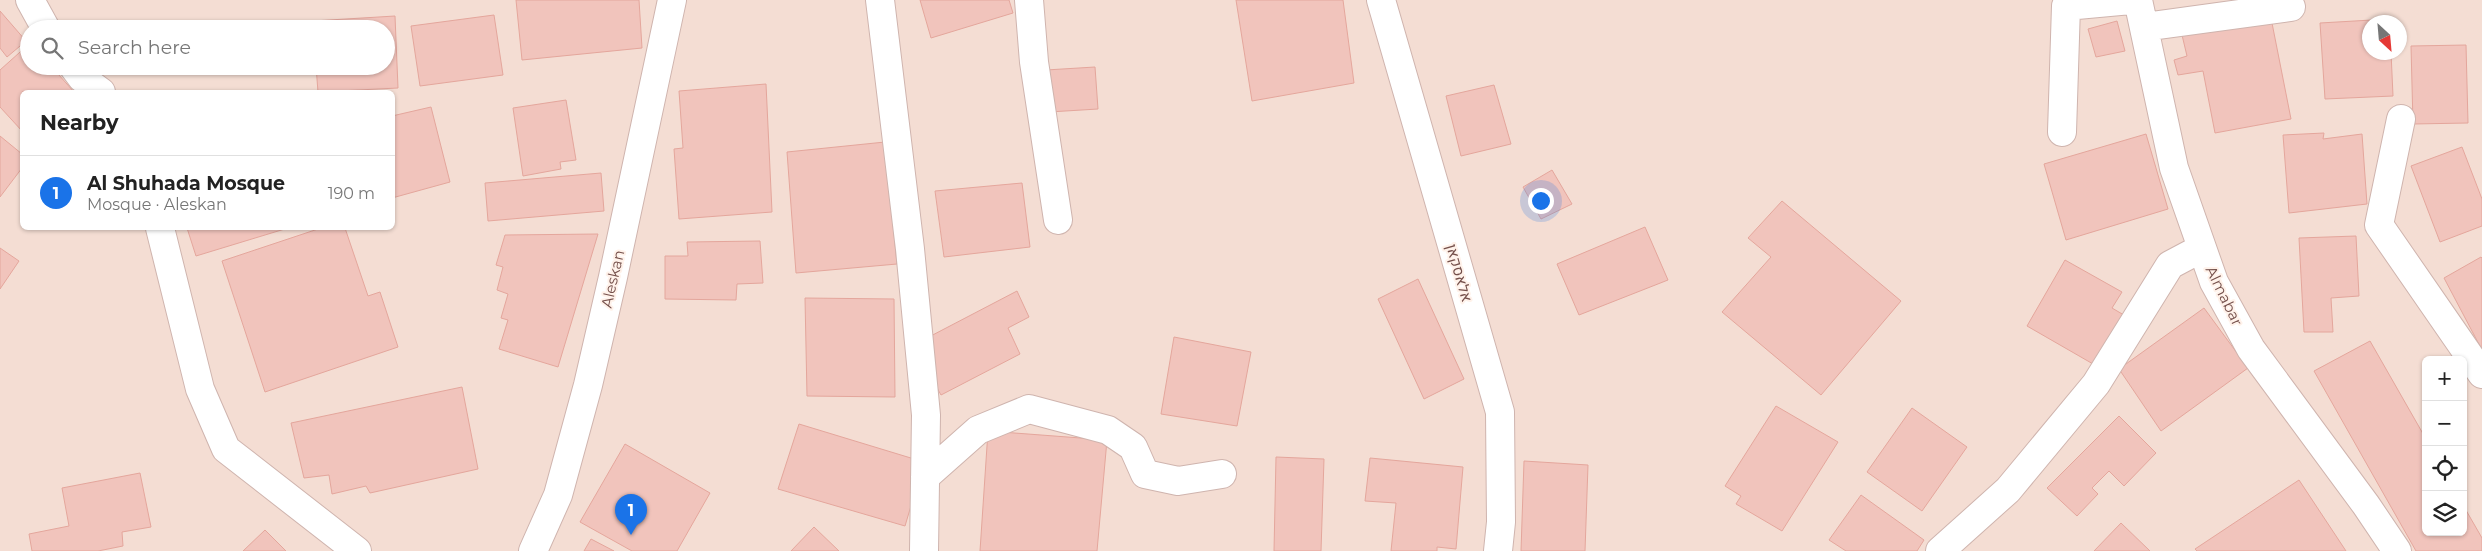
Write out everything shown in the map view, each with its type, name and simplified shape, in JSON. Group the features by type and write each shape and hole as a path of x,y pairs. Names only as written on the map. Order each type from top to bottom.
{"street":[{"path":"30,0 41,20"},
{"name":"Aleskan","path":"532,551 558,495 588,385 614,278 672,0"},
{"path":"880,0 910,249 926,415 924,551"},
{"path":"1029,0 1034,62 1058,220"},
{"name":"אלאסקאן","path":"1381,0 1500,412 1501,522 1498,551"},
{"path":"2062,132 2066,6 2131,0"},
{"name":"Almabar","path":"2138,0 2174,168 2214,282 2251,350 2366,505 2397,551"},
{"path":"2144,27 2291,7"},
{"path":"80,75 98,90"},
{"path":"2402,119 2379,225 2482,374"},
{"path":"160,230 200,389 226,448 357,551"},
{"path":"1940,551 2008,490 2096,384 2170,265 2202,248"},
{"path":"925,478 978,430 1029,409 1108,430 1133,447 1145,474 1178,481 1222,474"}],"shaded area":[{"path":"0,0 2482,0 2482,551 0,551"}],"building":[{"path":"516,0 639,0 642,48 522,60"},
{"path":"920,0 1009,0 1013,13 931,38"},
{"path":"1236,0 1343,0 1354,83 1252,101"},
{"path":"0,11 20,34 20,46 7,57 0,48"},
{"path":"494,15 503,75 420,86 411,26"},
{"path":"395,16 398,88 318,90 317,75 395,75 395,20 329,20"},
{"path":"2271,18 2291,119 2215,133 2203,71 2178,75 2174,60 2187,56 2182,35"},
{"path":"2117,21 2125,51 2096,57 2088,29"},
{"path":"2362,21 2362,60 2391,60 2393,96 2325,99 2320,23"},
{"path":"2466,45 2468,123 2413,124 2411,46"},
{"path":"20,52 20,75 59,75 72,90 20,90 20,129 0,107 0,70"},
{"path":"1095,67 1098,109 1049,112 1046,70"},
{"path":"766,84 772,212 679,219 674,149 683,148 679,91"},
{"path":"1494,85 1511,144 1461,156 1446,96"},
{"path":"566,100 576,160 560,162 561,169 523,176 513,108"},
{"path":"431,107 450,182 395,197 395,115"},
{"path":"2324,133 2323,139 2362,134 2367,204 2289,213 2283,135"},
{"path":"2146,134 2168,209 2066,240 2044,164"},
{"path":"0,136 20,152 20,171 0,197"},
{"path":"885,142 897,264 796,273 787,152"},
{"path":"2462,147 2482,199 2482,226 2440,242 2411,166"},
{"path":"1552,170 1572,204 1541,219 1523,187"},
{"path":"601,173 604,211 488,221 485,183"},
{"path":"1022,183 1030,247 944,257 935,191"},
{"path":"1782,201 1901,301 1821,395 1722,312 1771,257 1748,238"},
{"path":"1645,227 1668,280 1579,315 1557,264"},
{"path":"188,230 281,230 196,256"},
{"path":"315,230 346,230 368,296 380,292 398,347 265,392 222,261"},
{"path":"598,234 558,367 499,349 508,320 501,318 508,294 497,290 503,267 496,265 505,235"},
{"path":"2356,236 2359,296 2331,298 2333,332 2304,332 2299,238"},
{"path":"760,241 763,283 737,284 736,300 665,299 665,256 688,256 687,242"},
{"path":"0,248 19,261 0,289"},
{"path":"2482,258 2482,350 2444,278"},
{"path":"2065,260 2122,292 2112,308 2129,318 2100,368 2027,326"},
{"path":"1418,279 1464,379 1424,399 1378,299"},
{"path":"1017,291 1029,317 1008,328 1020,354 941,395 923,363 925,339"},
{"path":"805,298 894,299 895,397 807,396"},
{"path":"2204,308 2248,368 2161,431 2119,369"},
{"path":"1174,337 1251,352 1237,426 1161,414"},
{"path":"2370,341 2422,432 2422,536 2467,536 2467,512 2482,538 2482,551 2416,551 2314,371"},
{"path":"462,387 478,469 370,493 366,486 332,494 329,475 304,478 291,423"},
{"path":"1776,406 1838,442 1782,531 1736,504 1741,496 1725,486"},
{"path":"1912,408 1967,447 1922,511 1867,472"},
{"path":"2119,416 2156,453 2124,486 2109,471 2092,488 2098,494 2077,516 2047,488"},
{"path":"799,424 924,462 905,526 778,489"},
{"path":"988,431 1107,440 1097,551 980,551"},
{"path":"625,444 710,493 677,551 632,551 580,522"},
{"path":"1276,457 1324,459 1321,551 1274,551"},
{"path":"1370,458 1463,467 1456,549 1437,547 1437,551 1391,551 1396,503 1365,501"},
{"path":"1524,461 1588,465 1585,551 1521,551"},
{"path":"140,473 151,527 122,532 123,546 98,551 32,551 29,534 69,526 62,488"},
{"path":"2299,480 2346,551 2197,551 2195,549"},
{"path":"1861,495 1924,540 1917,551 1846,551 1829,540"},
{"path":"2121,523 2150,551 2094,551"},
{"path":"814,527 839,551 791,551"},
{"path":"265,530 286,551 243,551"},
{"path":"591,539 614,551 584,551"}],"place":[{"name":"Al Shuhada Mosque","path":"631,535"}]}
